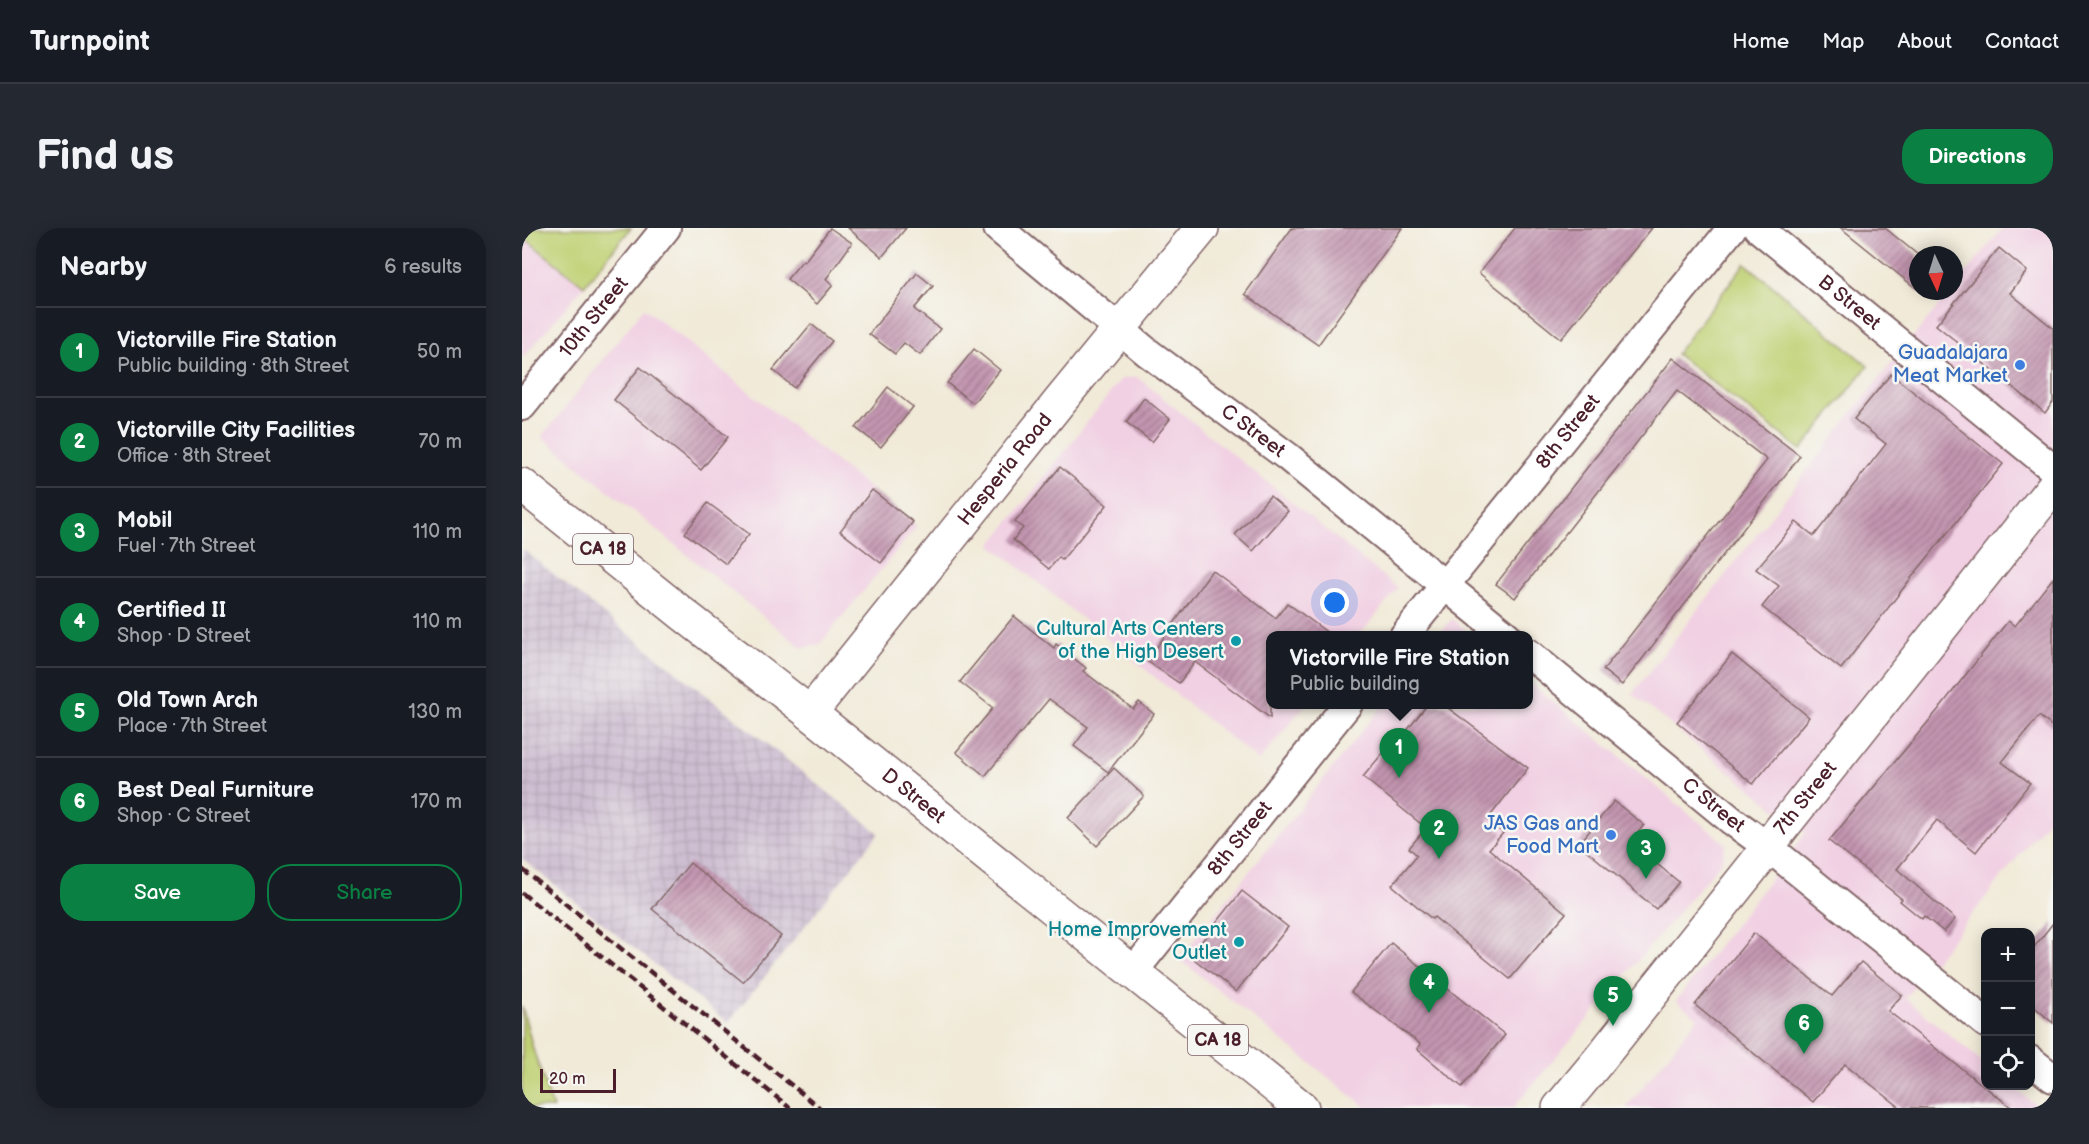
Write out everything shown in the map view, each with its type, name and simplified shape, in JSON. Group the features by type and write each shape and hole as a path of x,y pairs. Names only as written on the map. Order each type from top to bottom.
{"main road":[{"name":"Hesperia Road","path":"810,713 1202,228"},
{"name":"D Street","path":"522,485 1302,1108"},
{"name":"7th Street","path":"1559,1108 1606,1052 2053,487"}],"street":[{"name":"10th Street","path":"522,406 666,228"},
{"name":"C Street","path":"998,228 1119,330 1288,457 1501,631"},
{"name":"8th Street","path":"1408,631 1732,228"},
{"name":"B Street","path":"1758,228 2053,469"},
{"name":"C Street","path":"1533,657 1731,820 1768,847 1981,1019"},
{"name":"8th Street","path":"1134,972 1345,709"},
{"path":"2035,1063 2053,1078"}],"shaded area":[{"path":"2003,228 2053,228 2053,813 1905,998 1981,1061 1981,1090 2017,1090 2040,1108 1626,1108 1698,1018 1676,1001 1806,833 1632,694 1885,371 1944,300 1963,300 1963,276"},
{"path":"522,236 584,286 522,359"},
{"path":"644,308 917,526 820,644 802,648 542,437"},
{"path":"1137,377 1398,588 1363,631 1266,631 1266,709 1302,709 1259,761 991,545 1121,379"},
{"path":"522,549 879,833 728,1023 522,859"},
{"path":"1452,619 1467,631 1442,631"},
{"path":"1533,685 1726,844 1721,862 1513,1108 1367,1108 1179,959 1380,709 1533,709"}],"green space":[{"path":"522,228 631,228 584,286 522,236"},
{"path":"1745,263 1868,366 1801,450 1676,354"},
{"path":"522,1006 533,1049 553,1108 522,1108"}],"building":[{"path":"830,228 852,243 826,279 833,285 817,304 787,279 803,260 804,262"},
{"path":"848,228 906,228 882,257"},
{"path":"1292,228 1402,228 1318,345 1245,294"},
{"path":"1515,228 1652,228 1561,339 1479,273"},
{"path":"1841,228 1885,228 1909,248 1909,283"},
{"name":"Guadalajara Meat Market","path":"1999,248 2027,271 2010,293 2053,328 2053,402 2045,413 1936,325 1956,300 1963,300 1963,292"},
{"path":"917,273 933,286 914,309 940,329 920,355 904,343 895,354 869,334"},
{"path":"811,324 832,341 794,388 773,370"},
{"path":"974,349 1000,370 973,403 947,383"},
{"path":"1673,358 1800,456 1622,685 1603,670 1767,460 1677,391 1515,598 1496,584"},
{"path":"640,367 728,437 701,470 614,400"},
{"path":"1891,374 2003,464 1841,669 1762,607 1779,586 1756,569 1796,522 1814,536 1886,444 1854,419"},
{"path":"888,387 913,407 881,447 856,428"},
{"path":"1144,398 1170,419 1152,442 1126,422"},
{"path":"1060,467 1107,505 1062,560 1059,557 1049,569 1013,540 1023,528 1015,522"},
{"path":"872,490 913,522 881,563 840,531"},
{"path":"1270,496 1288,511 1253,551 1235,535"},
{"path":"708,503 749,534 726,564 685,533"},
{"name":"Cultural Arts Centers of the High Desert","path":"1212,570 1276,618 1287,603 1325,631 1266,631 1266,709 1270,709 1270,718 1195,662 1179,683 1147,661"},
{"path":"2053,578 2053,727 2039,716 2002,762 2030,783 1976,852 1937,820 1897,869 1955,919 1944,932 1924,916 1922,919 1900,901 1902,899 1829,841 1938,710 2008,621 2015,626"},
{"path":"1014,616 1054,648 1056,644 1086,668 1083,671 1133,709 1139,702 1154,714 1108,772 1074,746 1088,727 1049,699 985,776 956,752 993,708 960,682"},
{"path":"1732,654 1809,717 1753,784 1677,722"},
{"path":"1424,709 1449,709 1528,768 1487,820 1503,833 1489,849 1566,913 1510,979 1392,885 1417,855 1409,848 1426,828 1363,777 1391,743 1395,746"},
{"path":"1114,768 1144,796 1097,846 1068,818"},
{"path":"1614,801 1644,825 1630,842 1679,882 1656,909 1579,844"},
{"path":"690,863 781,936 743,982 652,909"},
{"name":"Home Improvement Outlet","path":"1242,891 1288,927 1236,992 1190,956"},
{"path":"2053,923 2053,1023 2035,1007 2035,946"},
{"path":"1754,933 1832,996 1861,962 1902,995 1888,1011 1981,1084 1981,1090 1989,1090 2012,1108 1901,1108 1845,1064 1813,1102 1695,1005"},
{"path":"1391,943 1505,1035 1462,1087 1417,1049 1420,1044 1351,992"}],"railway":[{"path":"522,869 820,1108"},
{"path":"522,893 790,1108"}],"place":[{"name":"Guadalajara Meat Market","path":"2020,365"},
{"name":"Cultural Arts Centers of the High Desert","path":"1236,641"},
{"name":"Victorville Fire Station","path":"1399,778"},
{"name":"JAS Gas and Food Mart","path":"1611,835"},
{"name":"Victorville City Facilities","path":"1439,859"},
{"name":"Mobil","path":"1646,879"},
{"name":"Home Improvement Outlet","path":"1239,942"},
{"name":"Certified II","path":"1429,1013"},
{"name":"Old Town Arch","path":"1613,1026"},
{"name":"Best Deal Furniture","path":"1804,1054"}]}
